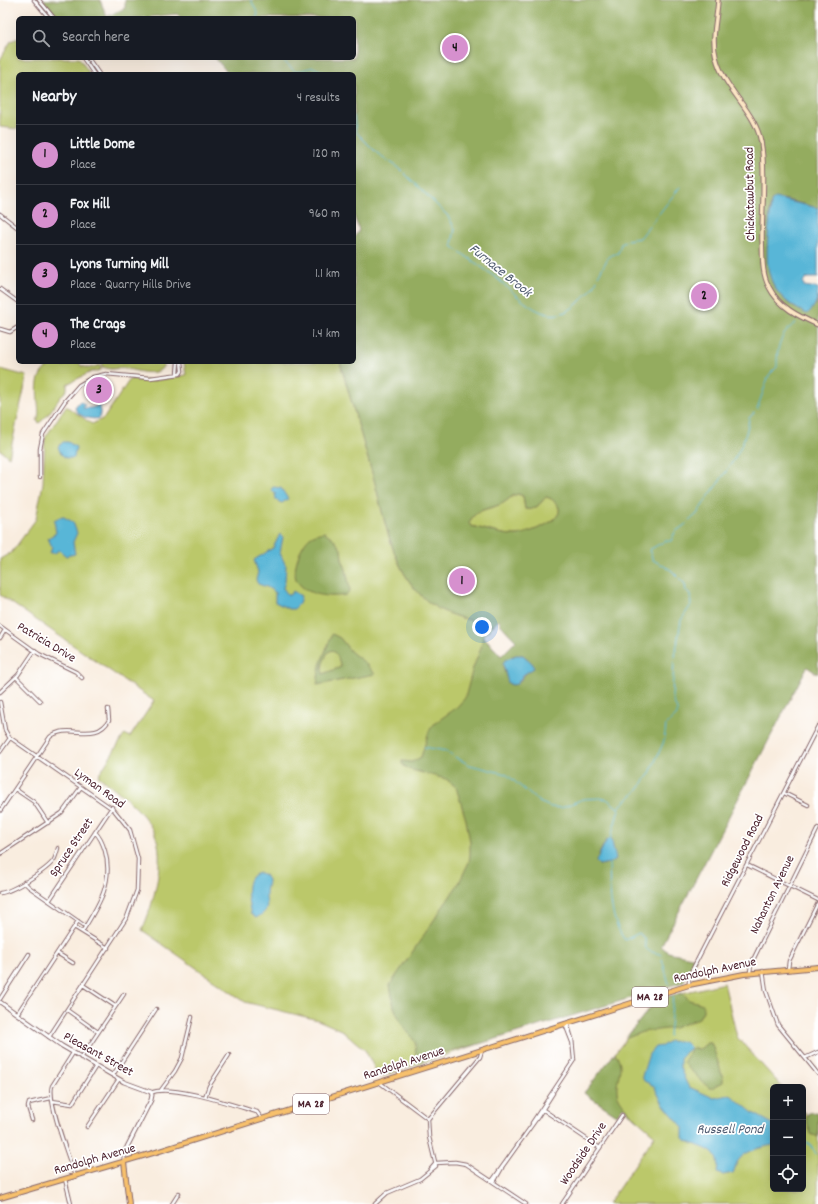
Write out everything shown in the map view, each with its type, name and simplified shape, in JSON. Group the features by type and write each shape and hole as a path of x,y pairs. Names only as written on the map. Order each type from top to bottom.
{"main road":[{"name":"Chickatawbut Road","path":"718,0 714,38 717,60 728,86 754,122 761,144 763,261 766,281 776,298 786,308 818,325"},
{"name":"Randolph Avenue","path":"0,1198 124,1162 689,985 763,971 818,967"},
{"path":"124,1162 129,1204"}],"street":[{"path":"34,0 48,16"},
{"path":"39,0 52,16"},
{"path":"84,60 93,72"},
{"path":"89,60 98,72"},
{"path":"0,214 16,226"},
{"path":"0,289 16,301"},
{"path":"0,330 10,332 16,328"},
{"path":"177,374 178,364"},
{"path":"40,477 40,449 43,434 65,401 81,384 93,377 106,374 150,378 177,374 182,372 181,364"},
{"name":"Patricia Drive","path":"0,626 35,650 76,672 82,678"},
{"path":"0,638 5,630"},
{"path":"0,692 16,677 35,650"},
{"path":"16,677 40,701"},
{"path":"0,702 4,728 10,738 0,752"},
{"path":"0,811 49,738 57,732 91,732 102,729 109,718 108,709"},
{"name":"Ridgewood Road","path":"689,985 689,976 818,726"},
{"name":"Lyman Road","path":"10,738 112,807 125,822 133,839 138,858 136,894 131,909 108,948 49,1038"},
{"path":"0,854 64,812 82,787"},
{"path":"15,789 34,802 48,823"},
{"path":"784,793 808,805"},
{"name":"Spruce Street","path":"49,900 112,807"},
{"name":"Nahanton Avenue","path":"750,973 750,964 818,828"},
{"path":"82,932 102,900 108,877 105,851 95,832"},
{"path":"0,893 9,892 50,864 55,858 58,848"},
{"path":"747,865 818,901 789,961 788,969"},
{"path":"24,882 85,926"},
{"path":"17,1014 78,921"},
{"path":"74,927 108,948"},
{"path":"57,953 74,964"},
{"path":"0,1001 29,954"},
{"path":"763,971 766,991 777,1022 818,1074"},
{"path":"83,985 115,1006"},
{"path":"81,1058 124,994"},
{"name":"Pleasant Street","path":"0,1001 49,1038 81,1058 119,1079 152,1093"},
{"path":"112,1075 156,1009"},
{"path":"67,1010 98,1032"},
{"path":"161,1090 175,1072 182,1058 192,1017"},
{"path":"493,1182 574,1060 575,1054 566,1023"},
{"path":"428,1120 480,1057 482,1049"},
{"path":"806,1058 818,1052"},
{"path":"73,1053 52,1086 52,1099 74,1176"},
{"path":"205,1097 209,1086 229,1055"},
{"path":"32,1120 28,1104 52,1099 72,1104 96,1066"},
{"path":"87,1127 119,1079"},
{"path":"379,1082 428,1120 436,1163"},
{"path":"124,1162 125,1150 151,1100 152,1093 161,1090 205,1097 257,1112 262,1119"},
{"path":"542,1109 600,1148"},
{"name":"Woodside Drive","path":"562,1204 622,1115"},
{"path":"375,1204 388,1192 418,1180 429,1172 436,1163"},
{"path":"436,1163 464,1163 526,1204"},
{"path":"65,1179 71,1204"},
{"path":"172,1204 179,1193"}],"green space":[{"path":"43,0 100,0 107,16 56,16"},
{"path":"125,0 818,0 818,208 783,199 772,200 769,227 768,265 773,283 778,292 795,308 816,305 818,297 818,674 807,667 661,946 668,952 696,958 683,982 476,1045 445,1052 422,1061 416,1059 415,1042 401,1023 394,1007 390,985 459,883 469,862 470,842 466,820 456,787 446,779 408,769 402,764 402,761 412,762 421,757 429,731 435,723 456,708 465,698 473,668 481,648 483,636 501,656 516,641 501,625 499,620 493,626 467,619 450,614 426,600 414,588 405,574 397,559 386,526 341,364 356,364 356,235 359,230 356,222 356,72 227,72 217,60 356,60 356,16 179,16 177,14 159,16 109,16 125,8","holes":["518,494 523,496 525,509 535,508 546,497 551,499 558,506 559,511 557,516 552,521 537,529 518,535 494,532 471,526 469,523 479,512 501,504","523,655 533,664 520,681 507,678 503,667 512,656","606,841 612,842 613,850 609,863 599,865 599,854"]},
{"path":"16,39 16,60 80,60 89,72 16,72 16,129 0,127 0,60 11,41"},
{"path":"55,364 63,364 61,365 63,366 80,364 81,366 90,368 100,365 101,370 91,372 67,384 67,390 47,416 39,423 37,421 39,416 37,391 38,383 46,368"},
{"path":"102,364 163,364 159,371 154,372 141,372 122,368 109,369 102,367"},
{"path":"184,364 341,364 386,526 397,559 405,574 414,588 434,606 458,617 493,626 483,636 501,656 476,1045 379,1077 365,1050 343,1031 318,1020 245,1002 142,930 154,895 157,881 159,868 158,842 149,824 136,808 98,776 125,734 130,737 154,701 0,595 0,559 12,552 36,519 43,483 45,438 66,406 92,424 104,418 130,379 153,381 186,375"},
{"path":"0,369 27,376 9,457 0,450"},
{"path":"518,494 523,496 525,509 535,508 546,497 551,499 558,506 559,511 557,516 552,521 538,529 518,535 494,532 471,526 469,523 479,512 501,504"},
{"path":"324,532 332,537 341,549 350,590 346,595 326,596 311,592 300,585 296,579 296,563 303,545 312,536"},
{"path":"332,634 340,638 351,652 364,662 375,674 317,685 320,665","holes":["332,650 337,655 341,667 323,674 322,666 328,652"]},
{"path":"724,983 737,1037 779,1084 770,1084 770,1192 806,1192 806,1114 809,1118 818,1117 818,1204 608,1204 655,1135 623,1107 617,1115 584,1093 657,999"},
{"path":"683,993 689,1000 703,1004 703,1011 699,1018 674,1028 642,1032 625,1039 657,999"},
{"path":"707,1043 711,1043 713,1047 723,1078 723,1082 712,1088 709,1088 683,1063 692,1048 700,1049"},
{"path":"615,1053 620,1064 617,1085 618,1096 639,1121 623,1107 617,1115 584,1093"},
{"path":"818,1112 818,1137 811,1134 806,1118 808,1113"}],"water":[{"path":"775,198 818,208 818,278 807,278 803,282 804,286 818,288 818,296 814,306 807,314 790,304 779,293 772,280 768,267 767,252 771,202"},
{"path":"80,401 85,405 83,408 91,408 100,405 100,418 93,419 78,413 75,407"},
{"path":"63,442 68,442 76,447 74,458 66,458 61,454 58,447"},
{"path":"273,487 281,488 288,499 282,503 276,500 275,493 271,490"},
{"path":"62,516 73,522 77,533 73,542 75,554 66,556 59,550 55,553 50,553 52,547 48,538 56,533 54,520"},
{"path":"280,534 283,537 280,553 286,566 283,588 288,595 293,591 301,596 299,604 294,609 289,609 275,602 275,592 258,584 256,580 258,572 254,560 273,548"},
{"path":"516,655 523,655 533,664 534,668 523,675 517,684 512,685 508,683 503,664 505,660"},
{"path":"611,838 616,859 609,863 599,865 596,862 597,859 606,841"},
{"path":"260,873 265,875 268,880 266,892 267,908 256,918 251,914 248,896 248,883 254,875"},
{"name":"Russell Pond","path":"669,1041 685,1042 691,1048 680,1058 680,1068 689,1087 714,1098 729,1095 732,1096 753,1113 770,1122 770,1146 759,1148 744,1155 737,1163 733,1173 723,1175 717,1173 718,1164 716,1157 708,1150 683,1138 683,1127 663,1104 654,1086 644,1081 642,1076 649,1054 655,1047 662,1046"}],"waterway":[{"name":"Furnace Brook","path":"251,0 258,14 257,16"},
{"name":"Furnace Brook","path":"282,60 296,72"},
{"name":"Furnace Brook","path":"296,72 313,67 324,72"},
{"name":"Furnace Brook","path":"356,132 377,153 399,168 448,216 455,229 452,244 453,247 495,277 524,302 535,309 546,313 557,314 568,311 592,289 597,280"},
{"name":"Furnace Brook","path":"627,240 640,238 680,187"},
{"name":"Furnace Brook","path":"598,276 609,256 618,253 621,244 625,242"},
{"path":"757,409 769,375 777,367 778,348 782,337 795,323"},
{"path":"688,522 697,514 729,468 742,444 747,431 749,418 754,413"},
{"path":"675,657 681,620 691,605 690,595 686,591 685,584 671,570 653,560 649,550 665,541 671,541 675,532 686,524"},
{"path":"610,840 620,806 638,790 650,773 664,741 666,725 677,715 677,710 672,697 674,662"},
{"path":"424,747 446,751 452,755"},
{"path":"455,757 470,765 506,774 539,802 551,807 561,808 583,799 600,798 607,799 618,808"},
{"path":"609,863 611,903 620,932 625,940 639,933 645,939 647,950 662,955"},
{"path":"662,959 669,984"},
{"path":"669,1036 673,996"},
{"path":"806,1142 811,1145 816,1154"}],"place":[{"name":"The Crags","path":"455,48"},
{"name":"Fox Hill","path":"704,296"},
{"name":"Lyons Turning Mill","path":"99,390"},
{"name":"Little Dome","path":"462,581"}]}
